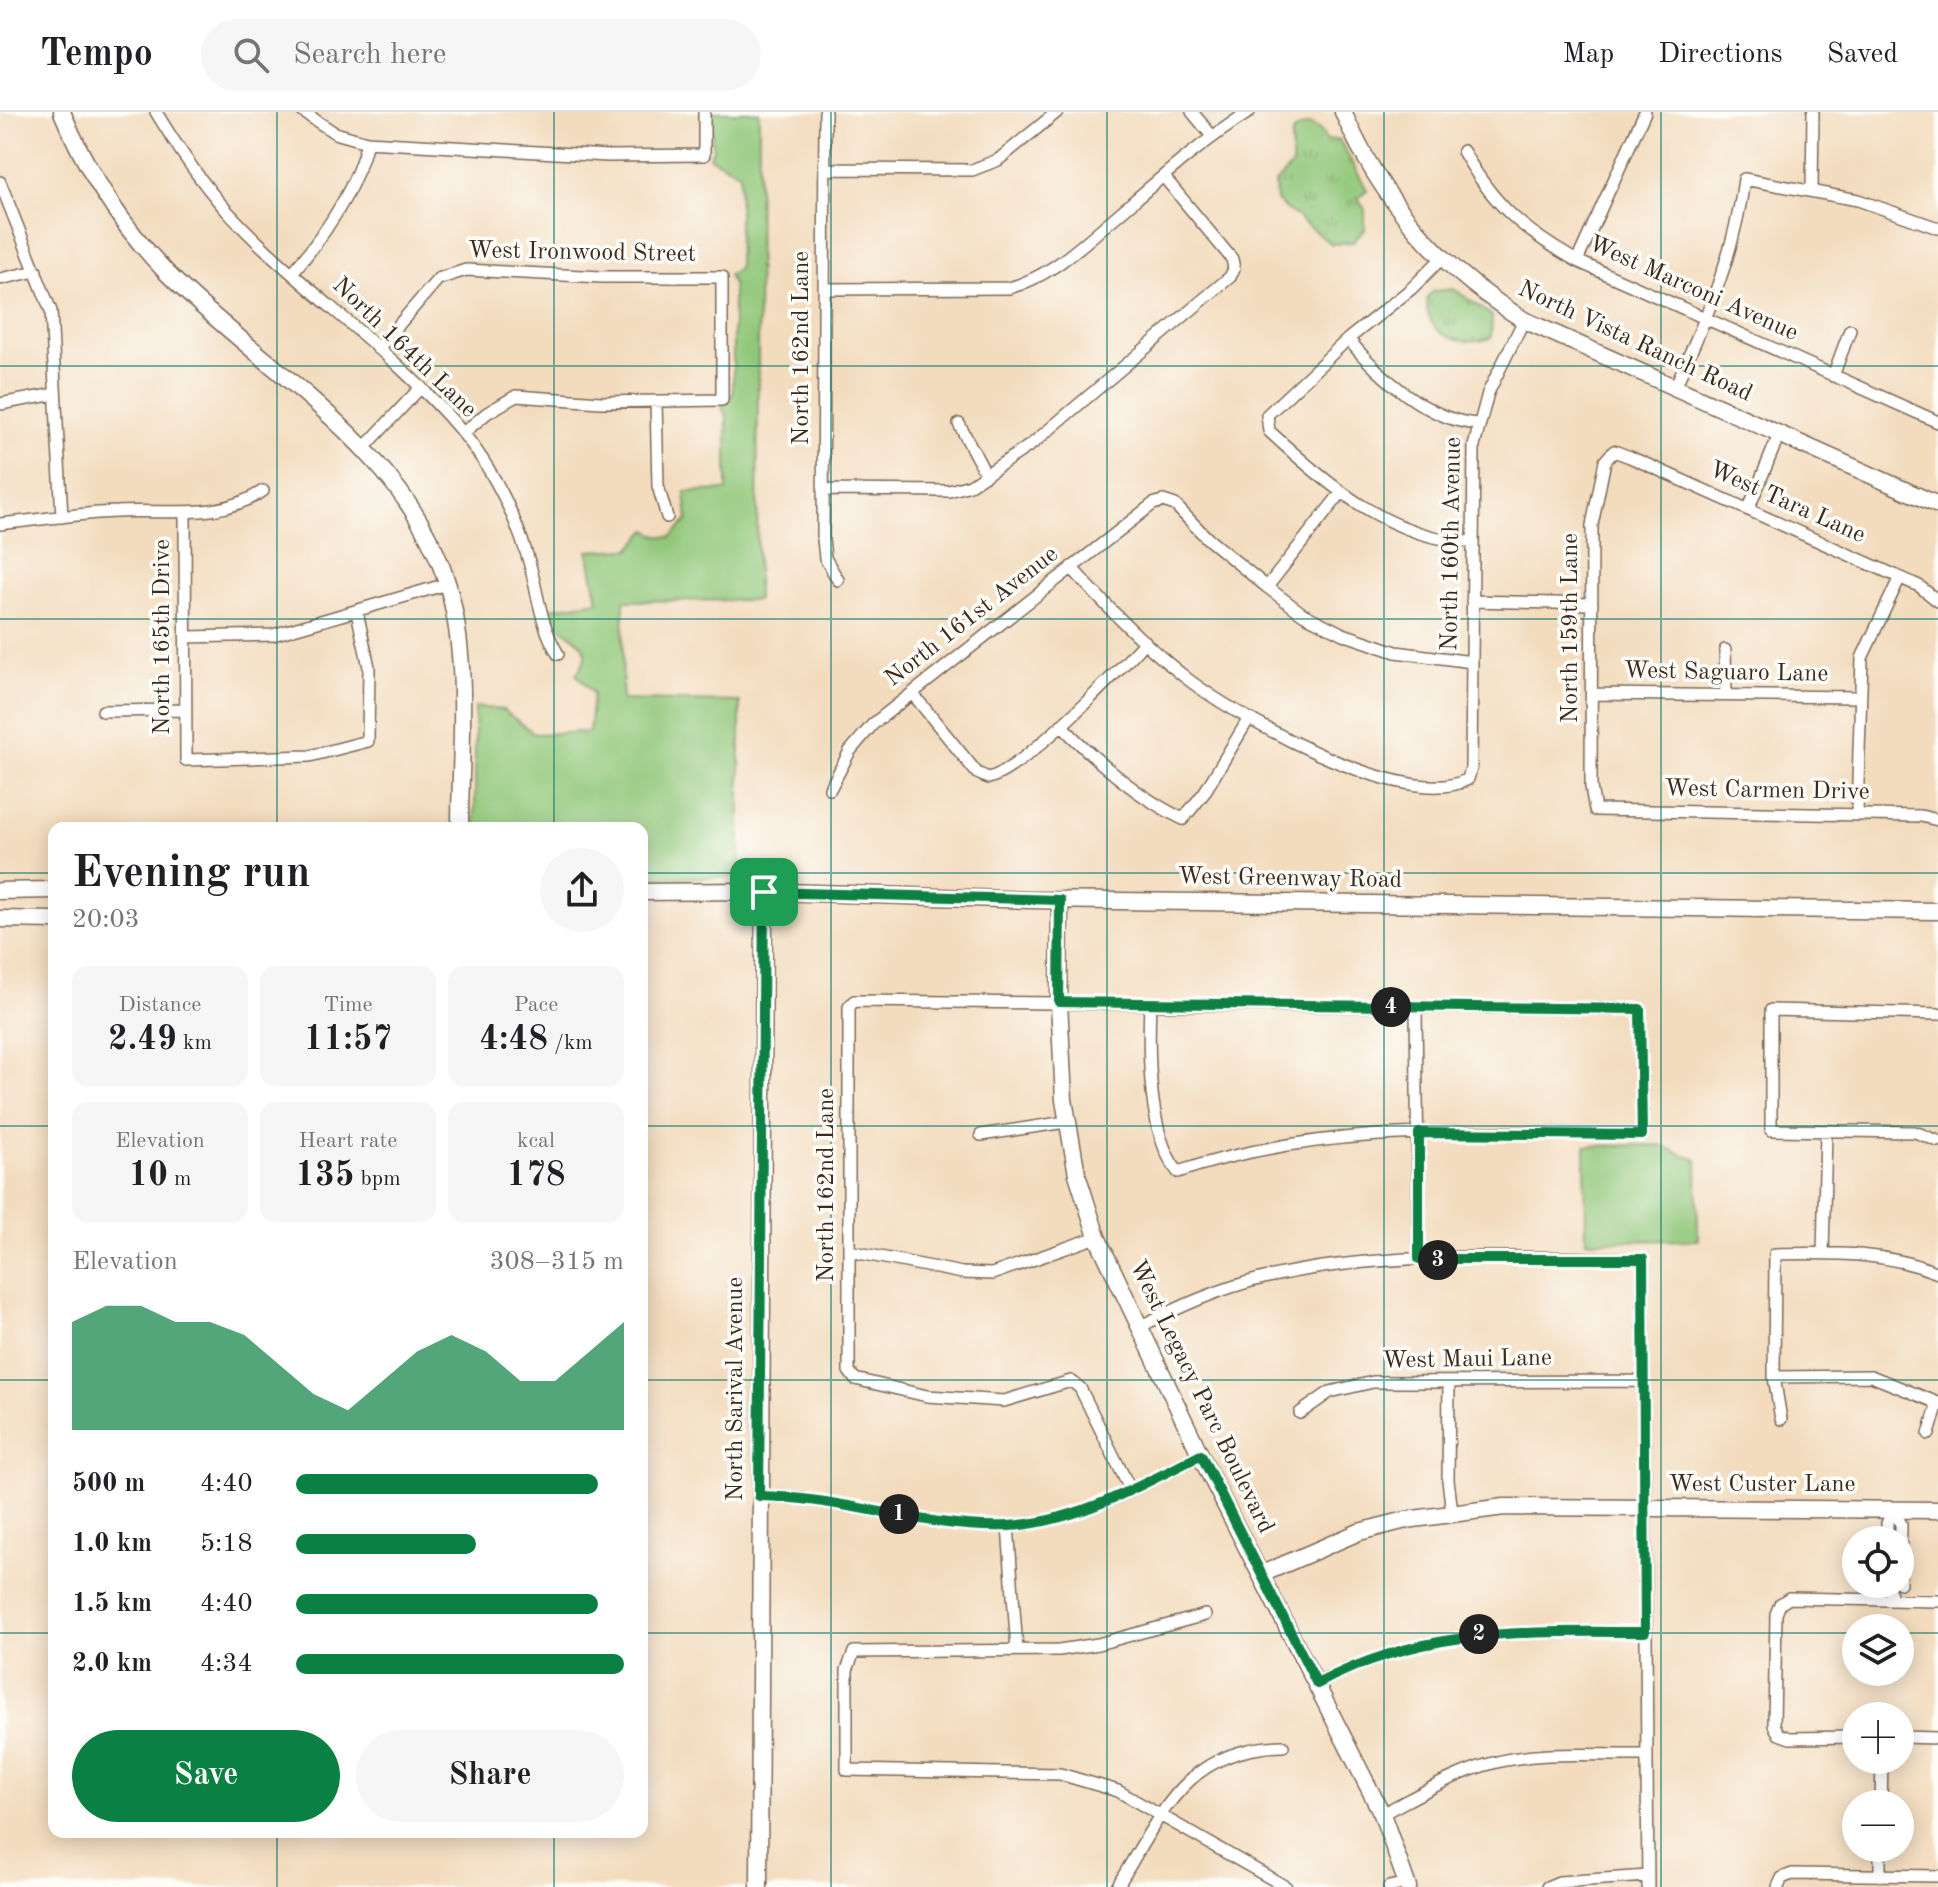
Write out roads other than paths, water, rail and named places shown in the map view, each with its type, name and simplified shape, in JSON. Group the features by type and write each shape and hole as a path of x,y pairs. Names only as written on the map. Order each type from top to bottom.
{"main road":[{"path":"62,112 100,187 150,254 184,289 364,448 408,502 431,542 455,614 460,668 460,822"},
{"name":"North Vista Ranch Road","path":"1343,112 1371,171 1399,213 1464,280 1524,320 1938,505"},
{"path":"0,891 48,890"},
{"name":"West Greenway Road","path":"648,892 1938,911"},
{"name":"North Sarival Avenue","path":"759,1887 764,892"},
{"name":"West Legacy Parc Boulevard","path":"1060,900 1059,1002 1066,1122 1077,1174 1097,1237 1201,1455 1382,1814 1407,1885"},
{"path":"0,919 48,920"},
{"name":"West Custer Lane","path":"1262,1574 1359,1532 1452,1512 1504,1507 1938,1510"}],"street":[{"name":"North 164th Lane","path":"156,112 186,163 217,200 292,273 421,387 463,433 491,473 512,515 528,556 548,637 558,654"},
{"path":"303,112 335,133 367,142 608,156 704,155 704,112"},
{"name":"North 162nd Lane","path":"825,112 823,490 825,558 838,580"},
{"path":"1192,112 1212,136"},
{"path":"824,289 1009,288 1029,283 1059,264 1212,136 1249,112"},
{"path":"1577,261 1645,112"},
{"path":"1812,190 1813,112"},
{"path":"825,169 972,170 998,160 1049,114"},
{"path":"292,273 314,247 342,199 363,159 367,142"},
{"name":"West Marconi Avenue","path":"1463,151 1484,186 1507,213 1534,236 1577,261 1938,422"},
{"path":"823,490 949,491 986,475 1064,418 1230,277 1234,269 1232,259 1164,177"},
{"path":"1675,387 1706,319 1733,244 1744,179 1858,200 1938,228"},
{"path":"0,182 51,311 62,517"},
{"path":"1441,259 1411,289 1348,339 1267,415 1269,431 1341,493 1392,522 1444,539 1473,542"},
{"name":"West Ironwood Street","path":"378,349 438,279 466,270 602,277 722,277 722,400 656,401"},
{"path":"0,279 36,271"},
{"name":"North 160th Avenue","path":"1248,720 1368,774 1418,784 1458,785 1468,779 1477,424 1524,320"},
{"path":"1833,376 1850,330"},
{"path":"1348,339 1369,365 1427,407 1460,422 1477,424"},
{"path":"364,448 421,387"},
{"path":"0,404 55,394"},
{"path":"463,433 487,413 516,396 601,402 656,401 658,486 667,517"},
{"path":"959,424 986,475"},
{"path":"1748,510 1779,435"},
{"name":"West Tara Lane","path":"1614,451 1919,586 1938,601"},
{"name":"North 159th Lane","path":"1595,810 1591,787 1594,694 1592,525 1597,488 1605,461 1614,451"},
{"path":"0,524 118,511 210,512 243,504 263,491"},
{"path":"1341,493 1267,587 1303,614 1343,634 1396,652 1472,662"},
{"name":"North 161st Avenue","path":"830,789 862,735 1153,504 1163,501 1175,505 1208,539 1267,587"},
{"name":"North 165th Drive","path":"185,513 186,760 310,756 368,741 369,667 357,612"},
{"path":"1061,725 1102,764 1164,810 1183,819 1204,793 1248,720 1180,674 1071,567"},
{"path":"1857,814 1862,658 1899,579"},
{"path":"186,637 273,635 447,584"},
{"path":"1472,601 1592,604"},
{"path":"912,693 987,783 1061,725 1117,675 1145,641"},
{"path":"1725,650 1726,695"},
{"name":"West Saguaro Lane","path":"1594,694 1859,697"},
{"path":"103,711 185,710"},
{"name":"West Carmen Drive","path":"1595,810 1857,814 1921,816 1938,820"},
{"name":"North 162nd Lane","path":"1059,1002 854,1001 849,1007 849,1371 855,1379 927,1396 1004,1401 1071,1381 1080,1388 1130,1489"},
{"path":"1059,1002 1640,1009 1642,1135 1419,1133 1312,1141 1214,1160 1178,1172 1165,1156 1155,1101 1150,1004"},
{"path":"1416,1007 1419,1259"},
{"path":"1938,1014 1771,1010 1771,1130 1915,1132 1938,1141"},
{"path":"981,1135 1066,1122"},
{"path":"1823,1253 1826,1131"},
{"path":"849,1251 962,1273 992,1274 1097,1237"},
{"path":"1781,1419 1774,1377 1775,1254 1823,1253 1905,1259 1938,1273"},
{"path":"1139,1327 1212,1294 1264,1278 1345,1264 1419,1259 1643,1259 1648,1881 1559,1882 1547,1887"},
{"path":"1774,1377 1871,1376 1938,1403 1929,1434"},
{"name":"West Maui Lane","path":"1300,1413 1330,1392 1373,1382 1643,1381"},
{"path":"1449,1382 1448,1480 1452,1512"},
{"path":"759,1496 822,1500 937,1521 1008,1526 1083,1510 1201,1455"},
{"path":"1887,1526 1893,1510"},
{"path":"1893,1510 1901,1526"},
{"path":"1008,1526 1017,1650"},
{"path":"1842,1737 1790,1738 1779,1734 1774,1725 1776,1614 1780,1604 1789,1598 1938,1601"},
{"path":"1205,1615 1098,1644 1059,1650 854,1652 847,1670 847,1770 1060,1774 1118,1791 1286,1887"},
{"path":"1317,1684 1346,1669 1408,1648 1488,1632 1645,1632"},
{"path":"1914,1737 1938,1738"},
{"path":"1117,1887 1161,1814 1191,1778 1220,1757 1249,1747 1283,1746"},
{"path":"1382,1814 1467,1771 1492,1763 1516,1758 1647,1755"},
{"path":"1880,1862 1880,1876"},
{"path":"1780,1882 1792,1874 1938,1876"},
{"path":"1389,1887 1407,1885"}]}
